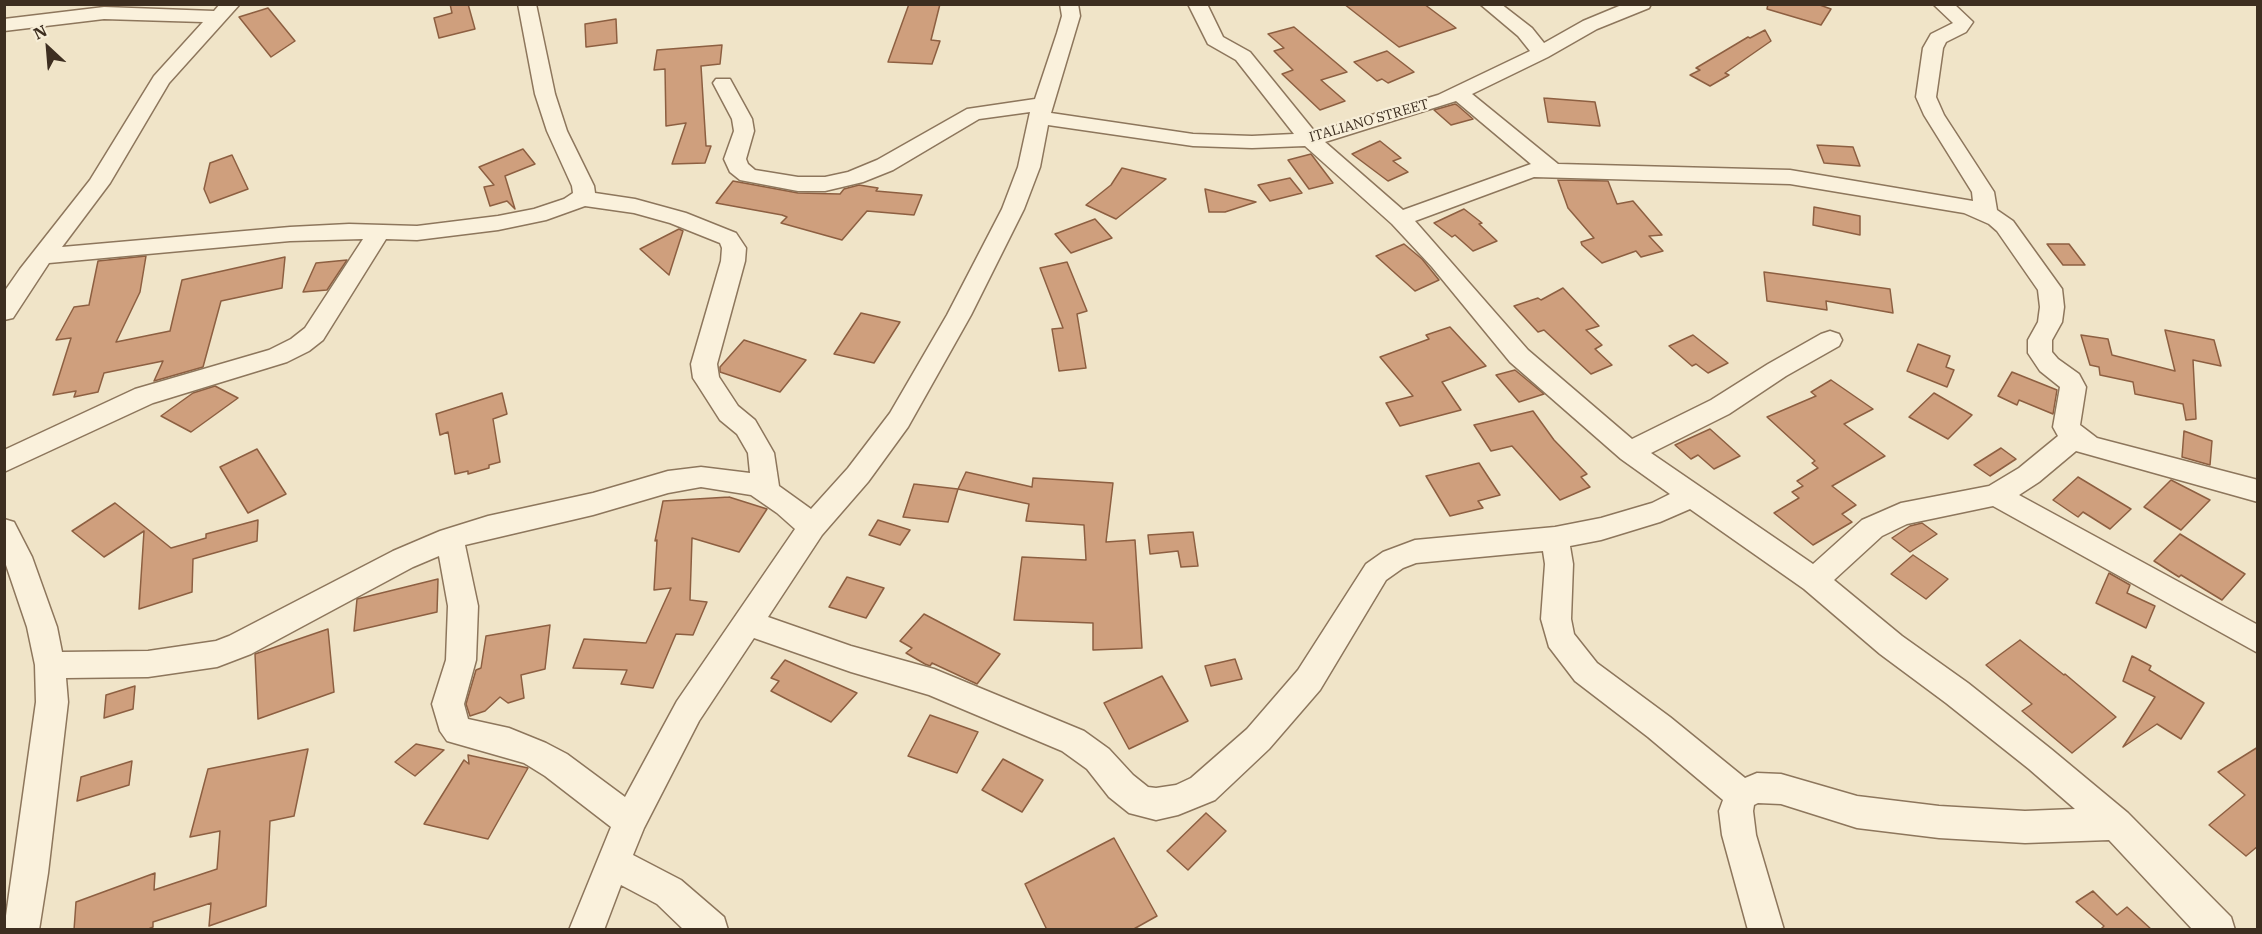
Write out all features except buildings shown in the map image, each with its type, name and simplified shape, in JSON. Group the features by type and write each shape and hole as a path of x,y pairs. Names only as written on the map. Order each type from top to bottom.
{"street":[{"path":"45,256 290,234 417,233 475,227 538,215 572,204 585,193 557,131 544,94 527,4"},
{"path":"586,930 630,821 688,711 746,622 813,527 858,475 899,420 959,315 1013,209 1029,167 1042,110 1067,33 1071,16 1069,4"},
{"path":"1197,4 1215,40 1243,56 1310,140 1400,219 1440,261 1519,356 1630,452 1814,581 1891,645 1957,693 2040,759 2116,824 2218,930"},
{"path":"1488,4 1525,32 1541,53"},
{"name":"ITALIANO STREET","path":"723,82 742,119 744,131 735,159 738,167 748,175 798,184 835,181 855,177 885,165 974,113 1042,110 1193,140 1252,142 1310,140 1445,99 1541,53 1590,26 1642,4"},
{"path":"1942,4 1964,22 1959,28 1938,38 1933,48 1926,97 1934,115 1983,192 1986,214"},
{"path":"4,25 104,13 224,11"},
{"path":"4,312 28,275 45,256 99,183 161,80 224,11"},
{"path":"1458,93 1552,170"},
{"path":"1400,219 1532,170 1805,179 1960,205 1997,219 2005,226 2050,289 2052,307 2050,322 2040,340 2040,353 2049,365 2070,380 2073,387 2066,427 2074,437 2089,446 2258,490"},
{"path":"581,198 635,206 678,218 728,238 734,248 733,261 724,284 704,364 706,378 729,413 746,427 761,453 766,490"},
{"path":"4,462 144,396 278,356 300,345 314,334 379,232"},
{"path":"1630,452 1720,407 1830,340"},
{"path":"1814,581 1872,528 1901,514 1996,495 2029,475 2074,437"},
{"path":"50,665 148,664 217,654 240,645 403,559 450,539 477,530 593,504 668,482 701,477 757,485 813,527"},
{"path":"746,622 851,659 934,683 1074,741 1098,759 1121,786 1141,802 1156,804 1178,800 1203,789 1258,739 1309,680 1376,572 1393,560 1416,552 1555,538 1601,529 1660,512 1693,495"},
{"path":"1996,495 2258,640"},
{"path":"1555,538 1558,564 1556,619 1560,638 1574,659 1586,672 1659,727 1741,795"},
{"path":"450,539 463,606 461,660 448,704 451,721 458,731 509,743 535,753 556,765 630,821"},
{"path":"9,550 42,627 50,665 52,702 31,873 21,930"},
{"path":"1766,930 1739,835 1736,812 1741,795 1757,788 1781,789 1857,812 1939,822 2025,827 2116,824"},
{"path":"614,863 669,892 711,930"}]}
